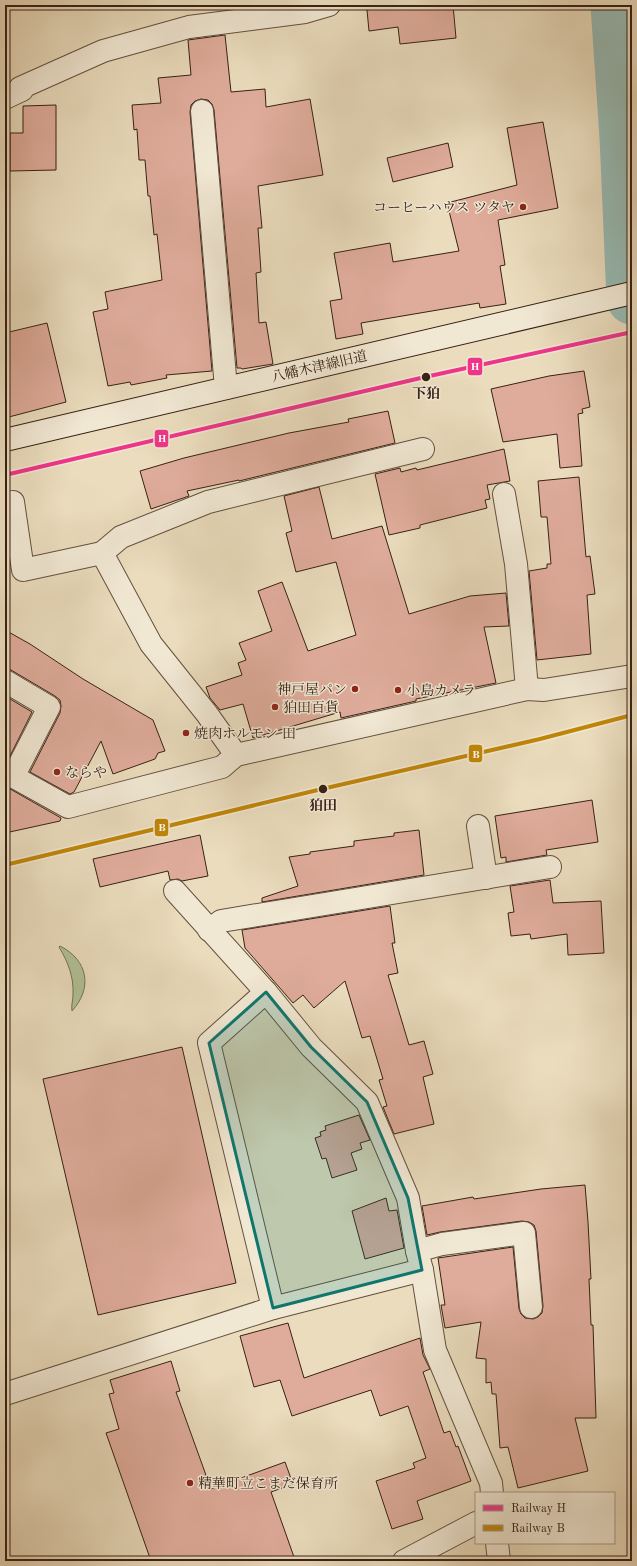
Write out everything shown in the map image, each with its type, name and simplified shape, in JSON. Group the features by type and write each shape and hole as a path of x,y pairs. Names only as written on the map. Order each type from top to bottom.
{"street":[{"path":"5,98 22,90 20,88 103,51 189,27 304,12 330,5"},
{"path":"202,111 226,388"},
{"name":"八幡木津線旧道","path":"5,440 632,293"},
{"path":"13,502 22,570 102,553 121,537 208,502 423,449"},
{"path":"504,494 516,564 527,689"},
{"path":"102,553 151,644 207,714 236,755"},
{"path":"5,681 49,707 9,774 68,807 222,767 236,755 527,689 544,690 622,678"},
{"path":"478,826 486,878"},
{"path":"209,930 222,921 550,867"},
{"path":"175,891 266,992 312,1047 367,1102 408,1198 435,1350 491,1483 492,1492"},
{"path":"266,992 209,1043 273,1308"},
{"path":"5,1394 273,1308 334,1292 420,1261 442,1244 524,1233 531,1307"},
{"path":"404,1561 475,1524"},
{"path":"497,1544 499,1561"}],"highlighted area":[{"path":"266,992 311,1047 367,1102 408,1198 422,1270 273,1308 209,1043"}],"green space":[{"path":"60,946 77,959 82,967 84,975 85,984 83,993 79,1002 72,1011 73,988 71,976 68,964 59,947"}],"building":[{"path":"395,5 453,5 456,38 400,44 398,27 369,31 367,10"},
{"path":"225,35 231,92 265,89 266,107 310,99 323,175 258,186 262,228 258,228 261,272 256,273 259,323 266,322 273,364 242,369 237,368 214,110 212,104 208,100 201,99 195,101 191,105 190,112 212,371 166,375 167,378 131,385 130,382 108,386 93,312 108,309 105,292 162,280 157,234 154,235 150,196 148,196 145,160 139,160 137,129 134,130 132,105 161,103 158,78 191,75 188,40"},
{"path":"56,105 56,170 10,171 10,133 23,133 23,106"},
{"path":"543,122 558,208 498,220 505,265 500,266 506,304 480,308 479,303 361,323 363,334 336,339 330,301 342,299 334,253 390,243 393,262 459,251 447,203 517,185 507,128"},
{"path":"448,143 453,167 393,182 387,158"},
{"path":"47,323 66,402 5,418 5,333"},
{"path":"584,371 590,407 582,409 583,413 578,414 582,466 560,468 557,434 503,442 491,389 549,376"},
{"path":"388,411 395,443 239,481 187,491 189,496 151,509 140,471 184,458 289,433 349,422 348,419"},
{"path":"504,449 510,481 487,485 490,499 485,500 487,508 420,525 420,528 389,535 375,474 400,468 401,472 416,468 417,470"},
{"path":"579,477 586,557 590,556 595,594 587,595 591,654 537,660 529,571 547,568 547,564 551,564 547,517 541,517 538,481"},
{"path":"319,487 332,539 382,526 409,614 470,596 506,593 509,626 484,627 496,683 416,699 416,701 341,718 340,712 253,738 243,704 220,710 210,698 206,687 242,675 238,663 246,660 239,643 272,631 258,591 282,582 308,651 356,635 336,562 296,572 286,533 292,531 284,496"},
{"path":"5,630 30,644 83,679 153,720 165,751 158,753 155,759 113,774 101,741 74,792 70,794 30,772 60,713 60,700 11,670 5,669"},
{"path":"5,696 32,712 8,760 5,760"},
{"path":"5,786 61,818 60,821 5,833"},
{"path":"592,800 598,842 546,850 547,855 506,862 506,857 501,858 495,816"},
{"path":"419,830 424,875 262,902 262,898 298,886 289,857 310,854 310,852 354,846 354,841 394,836 394,833"},
{"path":"200,835 208,876 182,881 178,879 170,880 168,871 100,887 93,859"},
{"path":"550,880 553,903 601,901 604,953 568,955 567,934 531,939 530,934 511,936 508,913 514,912 510,886"},
{"path":"390,906 395,943 392,943 398,973 388,975 409,1045 424,1041 433,1074 423,1077 434,1124 394,1134 383,1107 387,1106 379,1080 383,1079 370,1036 362,1038 345,981 314,1008 303,995 293,1003 245,948 242,930"},
{"path":"182,1047 236,1283 98,1315 43,1079"},
{"path":"359,1115 370,1140 360,1143 362,1149 351,1153 357,1170 332,1178 326,1158 322,1159 315,1138 321,1136 320,1132 326,1130 325,1126"},
{"path":"585,1185 591,1279 589,1279 591,1325 593,1325 596,1418 575,1418 588,1471 518,1488 508,1447 500,1448 496,1394 492,1394 491,1382 486,1383 486,1359 476,1358 481,1322 445,1328 441,1305 445,1305 438,1258 513,1247 519,1309 525,1318 533,1319 542,1313 543,1306 536,1231 534,1225 529,1222 522,1221 427,1235 422,1206 473,1197 474,1199 541,1189"},
{"path":"386,1198 389,1211 397,1210 404,1248 365,1259 352,1211"},
{"path":"288,1323 304,1378 420,1338 423,1355 430,1369 423,1372 444,1433 450,1431 456,1447 458,1446 471,1481 417,1501 423,1519 392,1529 376,1481 415,1468 413,1463 426,1458 408,1406 380,1416 371,1390 292,1416 280,1380 254,1387 240,1336"},
{"path":"171,1361 180,1391 176,1392 211,1489 285,1462 293,1484 271,1492 294,1557 282,1561 151,1561 106,1433 119,1429 109,1394 114,1393 110,1380"}],"waterway":[{"path":"616,5 625,137 632,299"}],"rail line":[{"name":"H","path":"5,475 425,377 632,332"},
{"name":"B","path":"5,865 322,789 540,739 632,715"}],"place":[{"name":"コーヒーハウス ツタヤ","path":"523,207"},
{"name":"下狛","path":"426,377"},
{"name":"神戸屋パン","path":"355,689"},
{"name":"小島カメラ","path":"398,690"},
{"name":"狛田百貨","path":"275,707"},
{"name":"焼肉ホルモン 田","path":"186,733"},
{"name":"ならや","path":"57,772"},
{"name":"狛田","path":"323,789"},
{"name":"精華町立こまだ保育所","path":"190,1483"}]}
